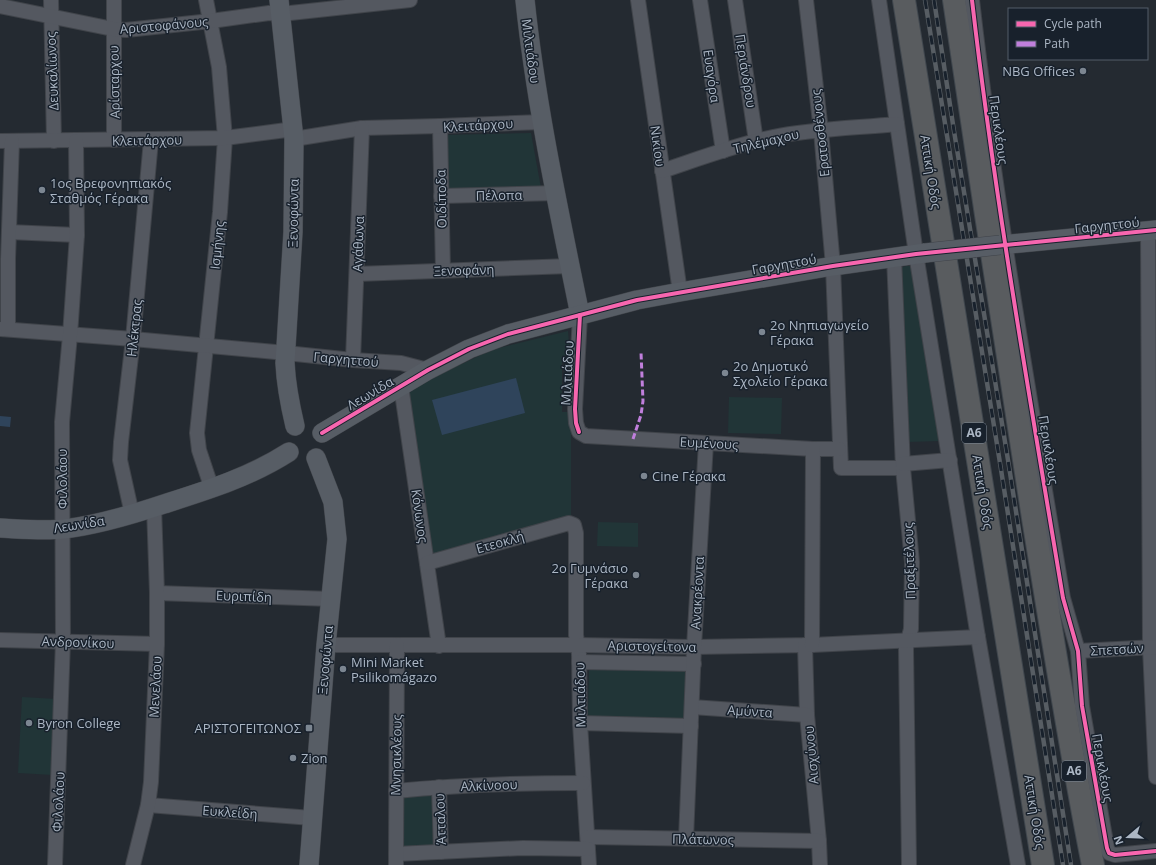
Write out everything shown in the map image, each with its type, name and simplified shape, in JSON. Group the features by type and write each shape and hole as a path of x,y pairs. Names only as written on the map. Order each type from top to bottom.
{"highway":[{"name":"Αττική Οδός","path":"904,0 1043,865"},
{"name":"Α6","path":"954,0 1003,330 1058,676 1073,768 1092,865"}],"street":[{"name":"Δευκαλίωνος","path":"51,0 50,16 54,141"},
{"name":"Αρίσταρχου","path":"114,0 114,140"},
{"name":"Ισμήνης","path":"206,0 220,67 225,138 220,212 197,433 199,450 212,489"},
{"name":"Αριστοφάνους","path":"0,6 113,29 126,30 269,14 280,7 410,0"},
{"name":"Μιλτιάδου","path":"525,0 530,49 542,122 580,315 575,409 576,423 579,432"},
{"name":"Νικίου","path":"638,0 680,292"},
{"name":"Ευαγόρα","path":"700,0 723,151"},
{"name":"Περιάνδρου","path":"735,0 756,141"},
{"name":"Ερατοσθένους","path":"806,0 821,131 833,266 839,449 841,468 903,466"},
{"path":"879,0 897,124 921,253 950,460 978,637 1018,865"},
{"name":"Περικλέους","path":"972,0 1002,245 1063,598 1078,651 1082,706 1107,848 1109,853 1115,855 1156,851"},
{"name":"Ξενοφώντα","path":"280,7 294,134 293,232 286,352 286,378 289,402 295,426"},
{"name":"Κλειτάρχου","path":"6,141 225,138 362,128 542,122"},
{"name":"Τηλέμαχου","path":"662,171 723,151 773,137 897,124"},
{"name":"Οιδίποδα","path":"440,126 443,271"},
{"name":"Αγάθωνα","path":"353,360 362,128"},
{"name":"Ηλέκτρας","path":"132,514 120,460 151,140"},
{"path":"4,329 4,259 9,232 6,141"},
{"name":"Φιλολάου","path":"55,865 64,641 62,422 77,235 76,141"},
{"name":"Πέλοπα","path":"441,196 556,194"},
{"path":"1152,230 1153,647 1156,777"},
{"name":"Γαργηττού","path":"4,329 286,352 353,360 400,363 428,370 469,349 508,334 637,300 833,266 921,253 1152,230"},
{"path":"9,232 77,235"},
{"name":"Πραξιτέλους","path":"894,257 903,466 912,562 911,629 906,648 909,865"},
{"name":"Ξενοφάνη","path":"357,274 570,266"},
{"name":"Λεωνίδα","path":"322,433 428,370"},
{"name":"Κόνωνος","path":"401,386 438,646"},
{"path":"307,423 313,424 322,433 324,444 320,454 316,458 310,460 298,460 289,452 286,440 295,426 307,423"},
{"name":"Ευμένους","path":"579,432 586,436 813,449 839,449"},
{"name":"Ανακρέοντα","path":"686,839 694,647 706,443"},
{"name":"Αισχύνου","path":"813,449 807,715 820,865"},
{"name":"Λεωνίδα","path":"0,528 62,529 84,526 132,514 212,489 250,474 289,452"},
{"name":"Ξενοφώντα","path":"309,865 326,645 337,538 333,502 316,458"},
{"path":"903,466 950,460"},
{"name":"Μενελάου","path":"133,865 148,805 151,782 157,644 154,507"},
{"name":"Ετεοκλή","path":"427,563 569,523 574,525"},
{"name":"Μιλτιάδου","path":"574,525 576,533 576,635 579,662 580,723 589,865"},
{"name":"Ευριπίδη","path":"157,593 331,599"},
{"name":"Αριστογείτονα","path":"326,645 577,645 694,647 808,645 978,637"},
{"name":"Ανδρονίκου","path":"0,640 157,644"},
{"name":"Μνησικλέους","path":"396,860 397,645"},
{"name":"Σπετσών","path":"1078,651 1153,647"},
{"path":"579,662 694,664"},
{"name":"Αμύντα","path":"692,707 807,715"},
{"path":"580,723 691,726"},
{"name":"Αλκίνοου","path":"396,791 439,787 509,784 583,783"},
{"name":"Άτταλου","path":"439,787 441,852"},
{"name":"Ευκλείδη","path":"148,805 312,818"},
{"name":"Πλάτωνος","path":"396,860 441,852 588,843 686,839 819,841"}],"green space":[{"path":"531,133 541,188 447,190 445,135"},
{"path":"910,266 912,269 940,441 907,442 900,268"},
{"path":"568,331 570,355 562,356 562,412 571,412 571,520 429,560 403,392 491,350"},
{"path":"729,397 782,398 781,434 728,433"},
{"path":"598,522 638,523 638,547 597,546"},
{"path":"589,670 685,671 687,674 684,720 590,718 588,714"},
{"path":"22,697 57,699 53,775 18,773"},
{"path":"435,793 435,847 401,848 402,796"}],"water":[{"path":"516,378 525,413 442,435 432,400"},
{"path":"0,416 11,417 10,427 0,426"}],"railway":[{"path":"925,0 1063,865"},
{"path":"934,0 1071,865"}],"marked path":[{"path":"633,439 641,415 643,401 641,352"}],"cycle path":[{"path":"972,0 1002,225 1063,598 1078,651 1082,706 1107,848 1109,853 1115,855 1156,851"},
{"path":"322,433 428,370 469,349 508,334 637,300 833,266 916,254 1156,230"},
{"path":"579,432 576,423 575,409 580,315"}],"place":[{"name":"NBG Offices","path":"1083,71"},
{"name":"1ος Βρεφονηπιακός Σταθμός Γέρακα","path":"42,190"},
{"name":"2ο Νηπιαγωγείο Γέρακα","path":"762,332"},
{"name":"2ο Δημοτικό Σχολείο Γέρακα","path":"725,373"},
{"name":"Cine Γέρακα","path":"644,476"},
{"name":"2ο Γυμνάσιο Γέρακα","path":"636,575"},
{"name":"Mini Market Psilikomágazo","path":"343,669"},
{"name":"Byron College","path":"29,723"},
{"name":"ΑΡΙΣΤΟΓΕΙΤΩΝΟΣ","path":"309,728"},
{"name":"Zion","path":"293,758"}]}
